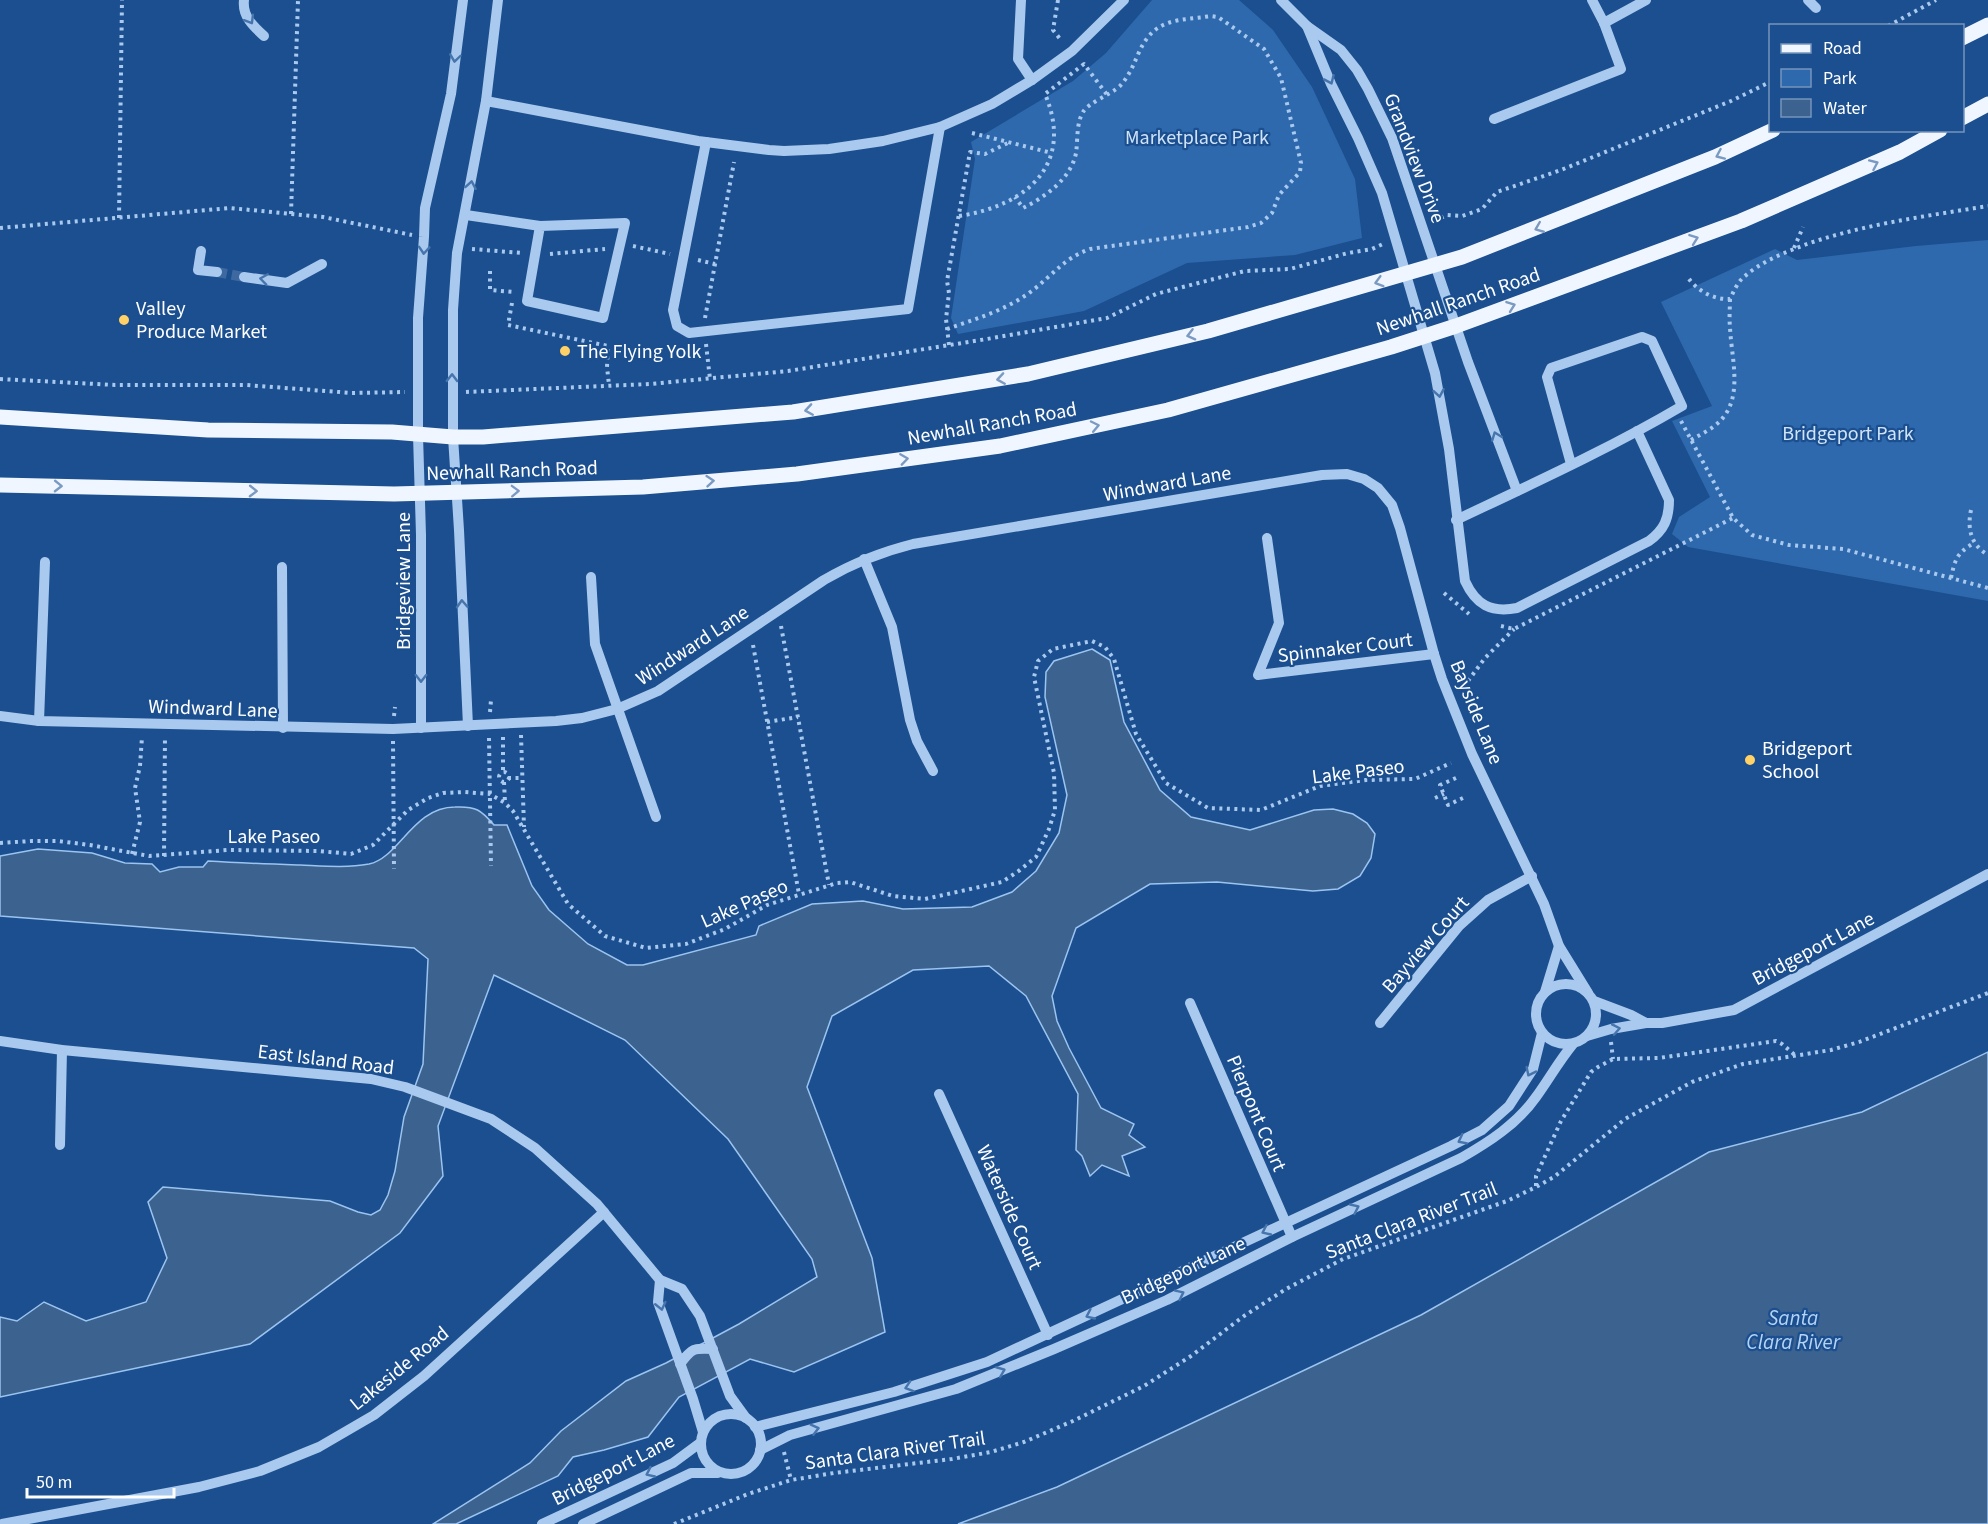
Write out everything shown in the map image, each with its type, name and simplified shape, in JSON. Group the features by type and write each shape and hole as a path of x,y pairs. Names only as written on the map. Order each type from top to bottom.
{"main road":[{"path":"1964,37 1988,25"},
{"path":"1964,117 1988,104"},
{"name":"Newhall Ranch Road","path":"0,417 208,430 392,432 453,437 483,436 793,412 1028,375 1208,331 1484,250 1715,157 1769,132"},
{"name":"Newhall Ranch Road","path":"0,485 386,494 643,487 797,474 1000,446 1168,410 1456,326 1741,221 1890,157 1936,132"}],"street":[{"path":"244,0 243,8 251,25 264,36"},
{"name":"Bridgeview Lane","path":"421,728 418,318 425,208 451,94 463,0"},
{"path":"468,726 453,437 453,310 459,245 486,101 498,0"},
{"path":"1021,0 1018,59 1032,80"},
{"path":"486,101 706,142 784,152 883,141 940,127 992,104 1032,80 1072,51 1124,0"},
{"name":"Grandview Drive","path":"1281,0 1307,26 1341,50 1357,70 1392,138 1456,326 1517,490"},
{"path":"1494,119 1621,69 1604,23 1592,0"},
{"path":"1604,23 1646,0"},
{"name":"Grandview Drive","path":"1307,26 1331,84 1382,193 1435,373 1449,449 1465,581 1470,593 1479,602 1491,608 1504,610 1517,608 1659,534 1666,524 1669,500 1637,431"},
{"path":"706,142 673,310 677,326 689,333 909,309 940,127"},
{"path":"466,215 540,226 625,223 603,318 527,301 540,226"},
{"path":"201,251 198,270 217,272"},
{"path":"243,277 287,283 322,264"},
{"path":"1456,520 1571,464 1637,431 1682,406 1652,341 1642,337 1551,368 1547,377 1571,464"},
{"name":"Windward Lane","path":"0,716 39,721 393,729 582,718 617,709 658,691 824,580 864,559 914,544 1322,475 1347,474 1364,479 1378,488"},
{"name":"Bayside Lane","path":"1378,488 1392,505 1434,654 1472,754 1532,876 1558,946 1591,997"},
{"name":"Spinnaker Court","path":"1267,538 1279,623 1258,675 1434,654"},
{"path":"864,559 892,627 910,720 917,741 933,771"},
{"path":"39,721 45,562"},
{"path":"282,567 283,728"},
{"path":"591,577 595,644 656,817"},
{"name":"Bridgeport Lane","path":"1587,1036 1646,1023 1662,1023 1734,1010 1988,874"},
{"name":"Bayview Court","path":"1380,1023 1459,926 1488,900 1532,876"},
{"path":"1545,992 1562,984 1572,984 1591,997 1596,1010 1596,1019 1587,1036 1573,1044 1556,1043 1542,1033 1536,1016 1536,1007 1545,992 1558,946"},
{"name":"Bridgeport Lane","path":"1591,997 1646,1023"},
{"name":"Pierpont Court","path":"1190,1003 1292,1237"},
{"name":"Bridgeport Lane","path":"755,1427 894,1392 987,1362 1482,1130 1509,1106 1533,1069 1542,1033"},
{"name":"East Island Road","path":"0,1041 62,1050 371,1079 405,1087 492,1119 535,1148 604,1212 660,1280 682,1289 700,1316 730,1396 746,1418"},
{"name":"Bridgeport Lane","path":"583,1524 691,1473 731,1475 741,1473 757,1460 760,1450 790,1436 956,1389 1167,1300 1482,1146 1507,1129 1535,1098 1573,1044"},
{"path":"60,1145 62,1050"},
{"name":"Waterside Court","path":"939,1094 1048,1335"},
{"name":"Lakeside Road","path":"3,1524 199,1487 260,1471 319,1447 374,1415 424,1376 604,1212"},
{"path":"660,1280 658,1302 693,1399 701,1437"},
{"path":"680,1364 690,1351 696,1348 713,1349"},
{"name":"Bridgeport Lane","path":"542,1524 672,1463 701,1437 708,1424 717,1418 726,1414 746,1418"},
{"path":"746,1418 755,1427 761,1441 760,1450"},
{"name":"Bridgeport Lane","path":"701,1437 701,1453 705,1461 720,1473"}],"path":[{"path":"119,218 122,0"},
{"path":"291,214 298,0"},
{"path":"1058,0 1053,30 1061,40"},
{"path":"1892,24 1936,0"},
{"path":"947,329 1015,302 1034,290 1074,255 1090,249 1261,223 1272,213 1285,186 1300,172 1301,163 1281,78 1264,50 1218,17 1162,23 1141,47 1131,72 1121,84 1108,96 1090,105 1083,112 1079,123 1076,155 1070,170 1040,200 1023,208 1015,197"},
{"path":"959,216 982,213 1015,197 1033,185 1046,168 1052,153 1056,129 1051,107 1045,94 1084,64 1108,96"},
{"path":"972,133 1052,153"},
{"path":"949,345 945,319 949,293 947,281 970,152 985,154 1010,142"},
{"path":"710,379 704,331 705,312 734,162"},
{"path":"1691,440 1716,426 1725,417 1732,404 1734,384 1730,299 1744,276 1766,262 1794,249 1835,234 1867,226 1988,206"},
{"path":"0,228 230,208 323,217 424,237"},
{"path":"1794,249 1803,227"},
{"path":"459,245 474,249 546,255 632,245 715,264"},
{"path":"490,271 489,290 514,292 508,325 608,346 609,385"},
{"path":"1689,279 1704,292 1721,299 1730,299"},
{"path":"1675,410 1733,518 1752,536 1789,545 1843,549 1988,588"},
{"path":"1971,510 1969,526 1974,543 1988,555"},
{"path":"1951,578 1957,556 1974,543"},
{"path":"778,611 829,885"},
{"path":"750,629 799,894"},
{"path":"1468,681 1485,658 1514,629"},
{"name":"Lake Paseo","path":"0,843 32,840 58,841 149,856 228,850 319,851 351,854 373,845 408,810 428,798 443,793 490,794 505,802 513,811 568,904 605,936 646,948 686,944 725,929 767,905 829,885 850,882 893,896 925,899 1002,882 1036,857 1055,810 1054,773 1034,677 1038,661 1053,649 1092,641 1105,647 1114,659 1136,734 1166,783 1208,808 1261,810 1320,786 1366,780 1415,779 1451,763"},
{"path":"491,700 489,725 491,866"},
{"path":"394,869 393,729 395,707"},
{"path":"768,722 798,717"},
{"path":"521,723 524,827"},
{"path":"132,854 141,822 135,788 142,751 142,724"},
{"path":"164,856 165,724"},
{"path":"499,777 503,772 503,724"},
{"path":"503,772 508,778"},
{"path":"489,777 499,777"},
{"path":"499,777 500,781 504,782"},
{"path":"505,802 504,782 508,778 522,778"},
{"path":"1456,778 1440,785 1448,805 1466,797"},
{"path":"1435,798 1444,794"},
{"name":"Santa Clara River Trail","path":"674,1524 748,1494 791,1480 952,1459 991,1452 1024,1442 1144,1386 1286,1289 1343,1259 1507,1201 1536,1187 1563,1170 1625,1119 1692,1082 1743,1064 1832,1050 1859,1042 1988,993"},
{"path":"1536,1187 1536,1176 1561,1121 1591,1072 1613,1059 1659,1058 1776,1041 1796,1056"},
{"path":"782,1446 791,1480"}],"green space":[{"name":"Marketplace Park","path":"1152,0 1239,0 1273,30 1312,87 1355,179 1362,238 1295,255 1187,263 1084,311 958,334 951,318 975,159 971,142 1073,81 1106,53"},
{"name":"Bridgeport Park","path":"1988,240 1988,601 1688,547 1672,534 1679,517 1710,497 1672,421 1712,406 1661,302 1775,249 1797,260"}],"water":[{"path":"1092,649 1110,660 1124,722 1160,790 1191,817 1250,830 1314,810 1333,809 1353,814 1367,823 1375,834 1371,858 1360,876 1338,889 1313,891 1217,882 1150,884 1076,928 1052,996 1057,1021 1101,1108 1134,1124 1129,1135 1145,1147 1122,1156 1129,1176 1102,1165 1090,1176 1082,1156 1076,1150 1078,1094 1026,996 989,966 913,970 832,1016 807,1087 872,1258 885,1332 794,1372 750,1359 679,1397 648,1437 573,1457 558,1476 456,1524 433,1524 530,1463 561,1431 626,1381 666,1363 739,1324 817,1277 812,1259 728,1139 625,1040 494,975 438,1126 443,1176 400,1233 250,1344 0,1397 0,1317 17,1321 44,1302 86,1321 146,1302 167,1258 148,1202 163,1187 330,1201 371,1215 380,1210 388,1195 395,1171 404,1117 423,1064 428,959 414,948 0,916 0,856 38,849 92,853 125,863 152,864 160,872 179,867 203,867 208,861 326,866 360,865 380,860 428,815 440,809 468,807 481,812 494,825 507,825 532,886 549,910 588,944 627,965 643,965 756,935 759,926 812,904 863,901 903,909 972,907 1012,892 1036,871 1059,833 1067,795 1045,697 1046,672 1054,661"},
{"name":"Santa Clara River","path":"1988,1052 1988,1524 958,1524 1057,1487 1421,1315 1709,1152 1862,1112"}],"tunnel":[{"path":"217,272 244,277"}],"place":[{"name":"Valley Produce Market","path":"124,320"},
{"name":"The Flying Yolk","path":"565,351"},
{"name":"Bridgeport School","path":"1750,760"}]}
